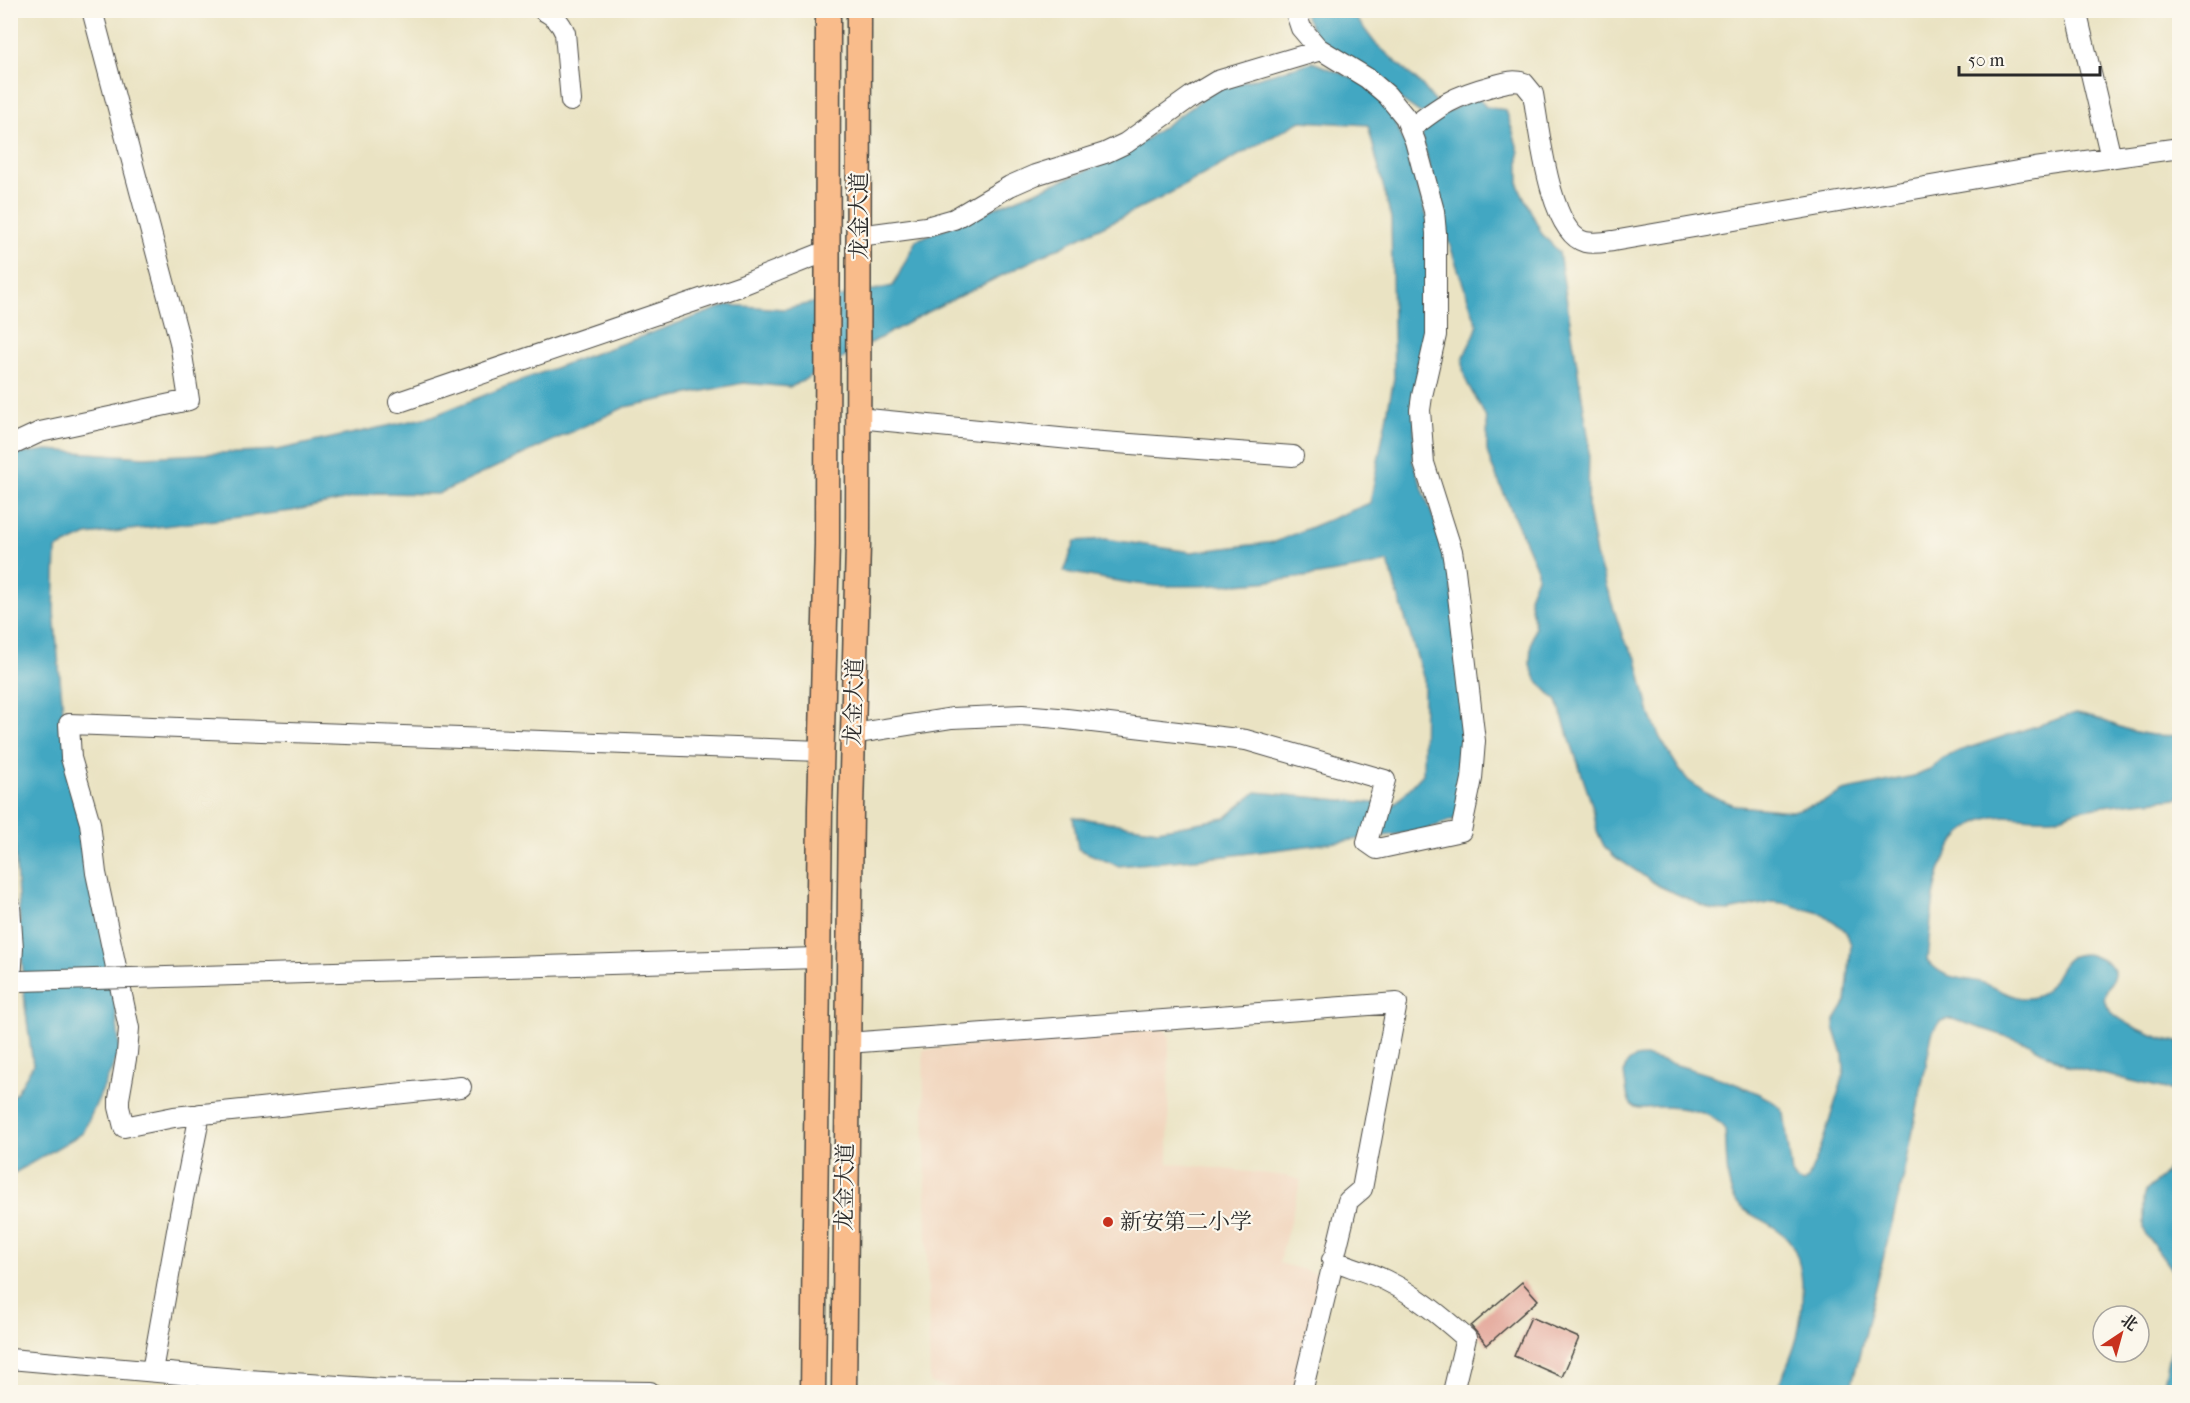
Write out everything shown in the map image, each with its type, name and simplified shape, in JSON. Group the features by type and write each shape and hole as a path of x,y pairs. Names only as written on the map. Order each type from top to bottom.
{"main road":[{"name":"龙金大道","path":"813,1392 821,751 827,544 828,10"},
{"name":"龙金大道","path":"844,1392 847,1043 858,545 859,10"}],"street":[{"path":"10,446 40,432 189,400 180,342 92,10"},
{"path":"543,10 553,15 562,24 565,33 571,101"},
{"path":"853,734 952,718 1022,715 1246,740 1385,780 1367,842 1377,849 1461,831 1472,778 1475,741 1454,560 1424,463 1420,410 1436,335 1434,211 1410,129 1404,117 1387,95 1367,78 1321,50 1301,28 1295,10"},
{"path":"2076,10 2111,158"},
{"path":"858,236 926,227 954,219 1010,186 1105,153 1126,143 1217,81 1321,50"},
{"path":"1410,129 1441,105 1465,93 1511,81 1524,83 1533,94 1548,182 1556,205 1567,231 1585,243 1612,241 2035,168 2180,148"},
{"path":"399,402 739,286 827,251"},
{"path":"858,418 1090,441 1293,456"},
{"path":"460,1087 200,1114 124,1127 119,1099 129,1028 96,873 90,823 71,758 69,724 291,733 541,739 821,751"},
{"path":"10,906 14,981 818,958"},
{"path":"847,1043 1397,1003 1362,1189 1348,1201 1302,1392"},
{"path":"152,1371 200,1114"},
{"path":"1332,1260 1385,1280 1408,1293 1429,1306 1466,1338 1453,1392"},
{"path":"10,1359 384,1389 650,1392"}],"shaded area":[{"name":"新安第二小学","path":"1164,1029 1169,1036 1168,1163 1286,1176 1301,1180 1279,1263 1326,1276 1295,1392 966,1392 930,1383 923,1050"}],"water":[{"path":"1303,11 1351,11 1375,43 1422,85 1437,104 1422,114 1319,42"},
{"path":"1312,62 1356,79 1386,103 1406,146 1431,231 1431,327 1416,398 1413,462 1449,561 1469,750 1457,818 1423,831 1227,856 1118,866 1078,849 1073,817 1158,830 1225,818 1256,792 1394,805 1423,774 1424,680 1388,562 1333,573 1277,580 1192,586 1140,584 1064,572 1075,541 1106,539 1191,552 1275,542 1370,503 1394,378 1391,218 1368,125 1301,121 1161,198 931,310 791,387 743,383 625,407 438,494 376,493 292,511 87,535 56,549 54,612 65,732 109,944 120,1051 83,1133 11,1175 10,1097 15,1095 33,1065 25,1005 11,788 11,455 47,450 144,457 277,450 433,416 527,378 728,305 784,309 893,286 916,240 1124,155 1215,90"},
{"path":"1477,96 1486,107 1506,110 1519,152 1519,187 1542,234 1559,252 1589,441 1588,510 1596,555 1624,640 1637,659 1650,714 1660,738 1688,780 1707,794 1737,806 1792,811 1823,802 1843,791 1918,775 1959,751 2076,713 2141,733 2160,736 2179,735 2179,798 2096,807 2057,818 1994,817 1973,825 1958,838 1947,855 1939,875 1934,896 1927,960 1946,974 1980,982 2022,998 2030,998 2044,992 2063,964 2075,955 2092,955 2102,960 2114,970 2105,996 2109,1009 2138,1029 2179,1042 2179,1092 2068,1066 2030,1044 1952,1019 1939,1023 1932,1034 1905,1171 1850,1392 1776,1392 1793,1351 1799,1325 1802,1282 1796,1254 1782,1233 1743,1209 1734,1198 1728,1174 1725,1130 1720,1123 1705,1114 1686,1109 1636,1107 1628,1098 1625,1067 1639,1057 1648,1057 1722,1079 1762,1095 1776,1104 1784,1113 1792,1174 1796,1180 1803,1183 1808,1179 1820,1150 1841,1084 1844,1069 1843,1055 1834,1027 1835,1020 1846,1002 1851,945 1846,931 1823,914 1783,903 1773,902 1728,911 1712,910 1659,886 1615,857 1604,846 1597,831 1593,808 1557,701 1536,679 1530,665 1531,643 1535,627 1529,597 1537,577 1537,569 1491,464 1487,451 1486,419 1463,371 1467,349 1477,325 1444,228 1422,137 1425,124"},
{"path":"2179,1152 2179,1280 2146,1235 2144,1199 2146,1191 2163,1176"},
{"path":"2179,1311 2179,1392 2162,1392"}],"building":[{"path":"1522,1282 1538,1300 1487,1345 1471,1326"},
{"path":"1531,1317 1579,1338 1562,1377 1514,1356"}],"place":[{"name":"新安第二小学","path":"1108,1222"}]}
